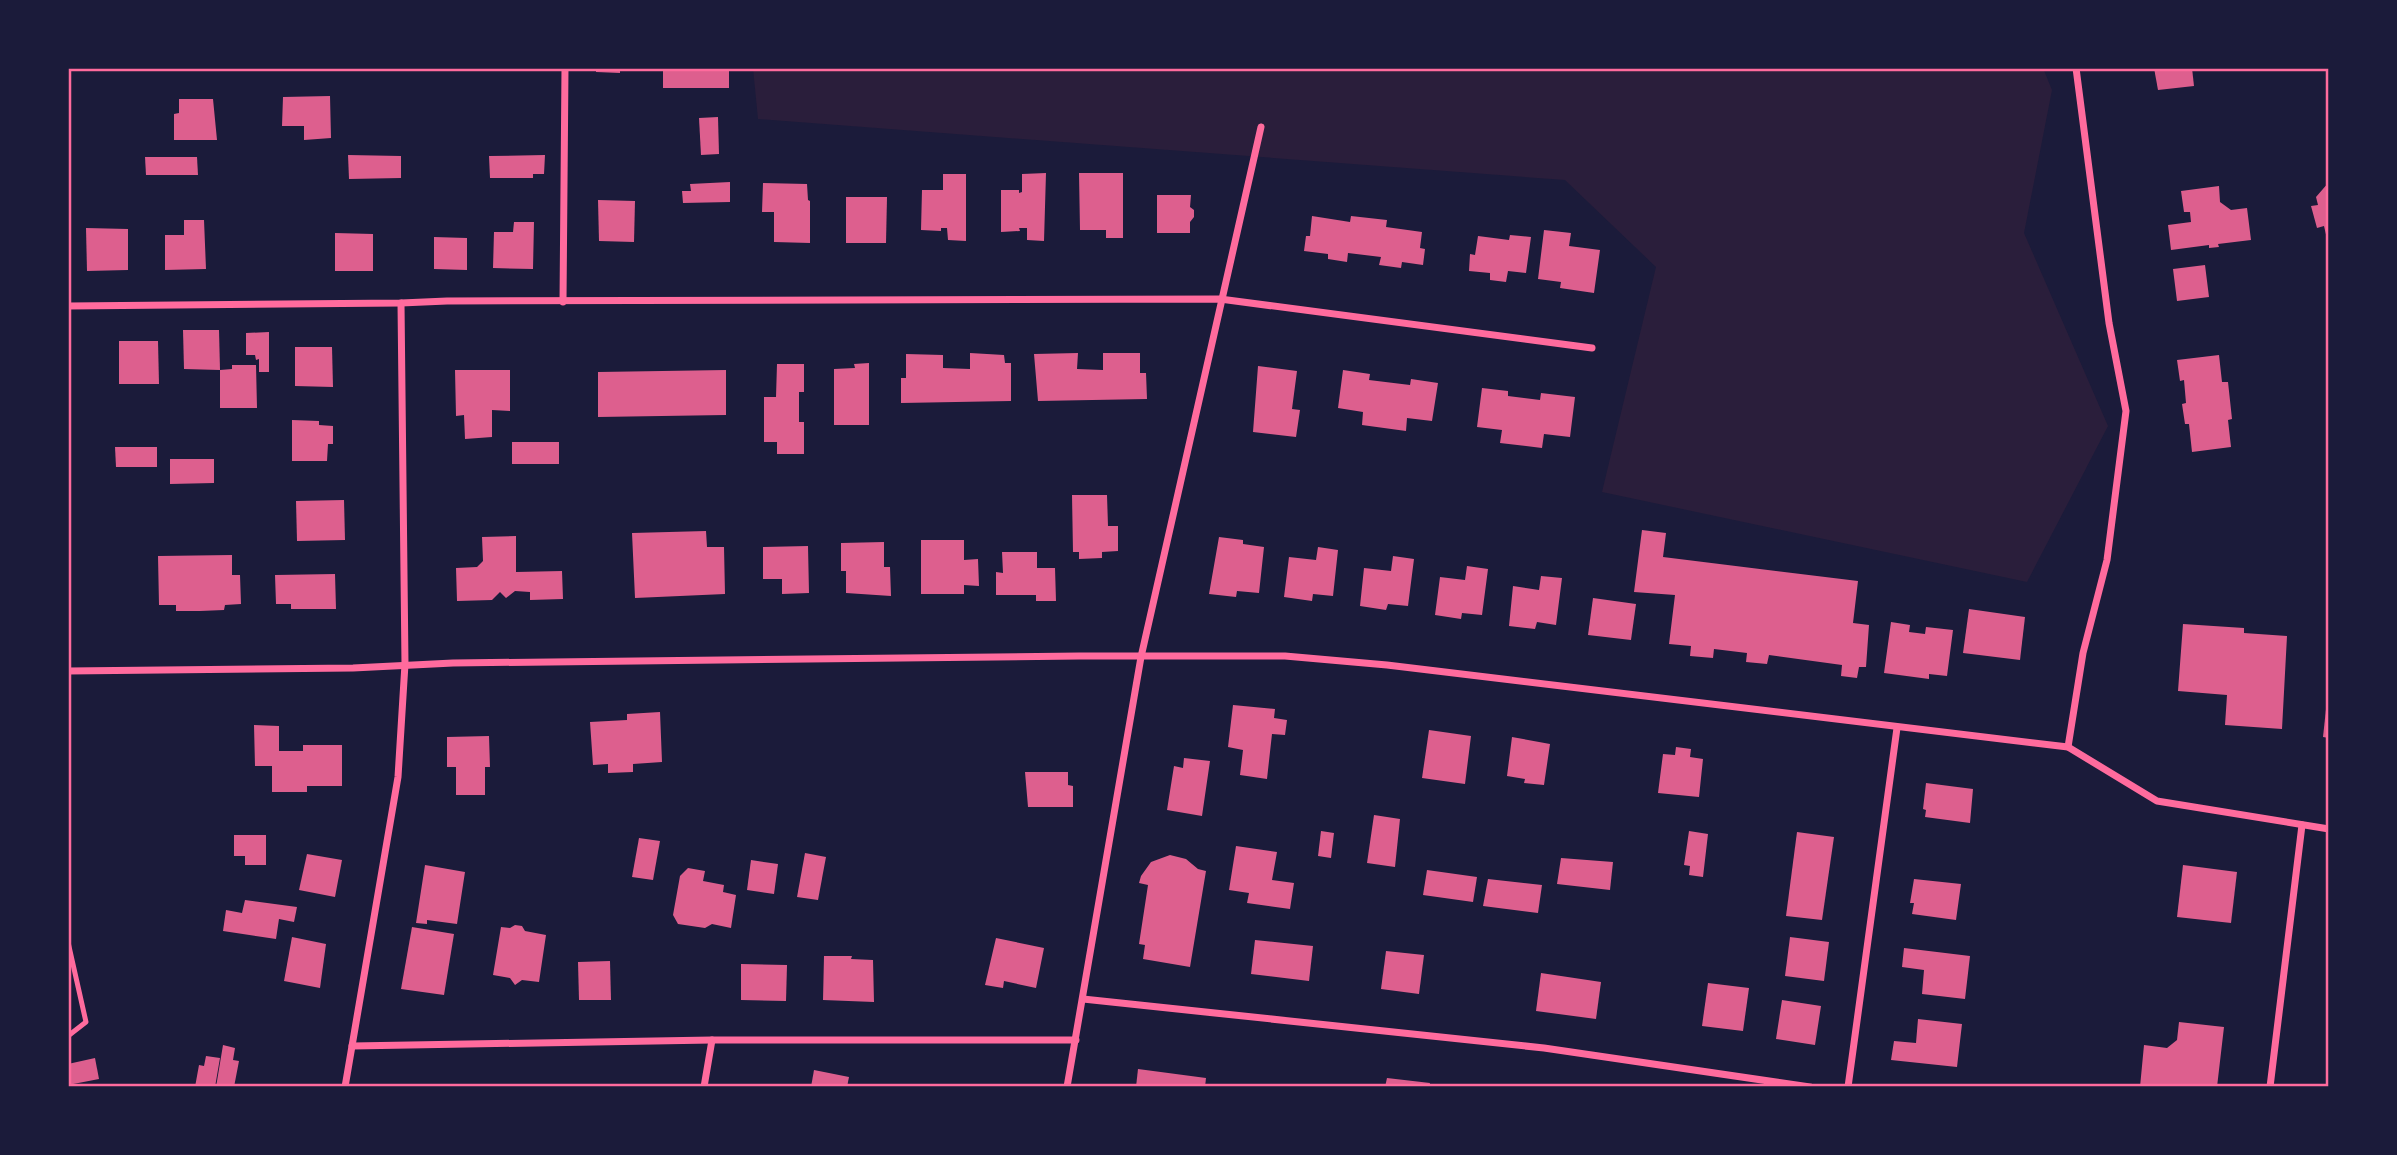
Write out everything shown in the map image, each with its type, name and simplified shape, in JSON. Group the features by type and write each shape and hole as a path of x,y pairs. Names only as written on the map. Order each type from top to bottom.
{"street":[{"path":"563,302 565,68"},
{"path":"2068,747 2082,653 2106,560 2126,411 2109,323 2076,68"},
{"path":"1067,1087 1141,657 1261,127"},
{"path":"68,306 447,301 1220,299 1592,348"},
{"path":"345,1087 398,777 405,664 401,303"},
{"path":"68,671 353,668 405,664 1285,656 1387,665 2068,747 2157,801 2329,829"},
{"path":"1848,1087 1897,728"},
{"path":"2270,1087 2302,825"},
{"path":"1083,999 1544,1048 1810,1087"},
{"path":"352,1046 712,1040 1076,1040"},
{"path":"704,1087 712,1040"}],"lane":[{"path":"68,942 86,1022 68,1036"}],"shaded area":[{"path":"753,68 2043,68 2052,90 2024,233 2108,426 2027,582 1602,492 1656,267 1565,180 758,119"}],"building":[{"path":"596,68 620,68 620,73 596,72"},
{"path":"663,68 729,68 729,88 663,88"},
{"path":"2154,68 2192,68 2194,86 2158,90"},
{"path":"330,96 331,138 304,140 304,126 282,126 283,97"},
{"path":"179,99 213,99 217,140 174,140 174,114 179,113"},
{"path":"718,117 719,154 701,155 699,118"},
{"path":"348,155 401,156 401,178 349,179"},
{"path":"545,155 544,174 533,174 533,178 490,178 489,156"},
{"path":"145,157 197,157 198,175 146,175"},
{"path":"1046,173 1044,241 1027,240 1027,228 1001,232 1001,190 1022,192 1022,174"},
{"path":"1079,173 1123,173 1123,238 1106,238 1106,230 1080,230"},
{"path":"943,174 966,174 966,241 948,240 947,228 941,228 941,231 921,230 922,190 943,190"},
{"path":"730,182 730,202 683,203 682,191 691,191 690,184"},
{"path":"2329,182 2328,243 2324,226 2317,228 2311,206 2318,205 2316,197"},
{"path":"763,183 807,184 810,201 810,243 774,242 774,212 762,212"},
{"path":"2219,186 2220,202 2231,210 2247,208 2251,240 2218,244 2219,247 2209,248 2209,245 2171,250 2168,225 2191,222 2190,212 2184,212 2181,191"},
{"path":"1157,195 1191,195 1190,207 1194,210 1194,217 1190,222 1190,233 1157,233"},
{"path":"846,197 887,197 886,243 846,243"},
{"path":"598,200 635,201 634,242 599,241"},
{"path":"1312,216 1350,222 1351,216 1387,220 1386,227 1422,232 1420,248 1425,249 1423,265 1402,262 1401,268 1379,265 1381,257 1348,253 1347,262 1328,259 1328,254 1304,251 1306,236 1310,236"},
{"path":"184,220 204,220 206,269 165,270 165,235 184,235"},
{"path":"514,222 534,222 533,269 493,268 494,232 513,232"},
{"path":"86,228 128,229 128,270 87,271"},
{"path":"1544,230 1571,233 1569,246 1600,250 1594,293 1560,288 1561,282 1538,279"},
{"path":"335,233 373,234 373,271 335,271"},
{"path":"1510,235 1531,237 1526,273 1508,271 1506,282 1490,280 1490,273 1469,271 1470,254 1475,255 1478,236 1509,240"},
{"path":"434,237 467,238 467,270 434,269"},
{"path":"2205,265 2209,297 2177,301 2173,269"},
{"path":"183,330 219,330 220,370 184,369"},
{"path":"269,332 269,372 259,372 259,359 256,360 255,355 246,355 246,333"},
{"path":"119,341 158,341 159,384 119,384"},
{"path":"295,347 332,347 333,387 295,386"},
{"path":"970,353 1004,355 1005,363 1011,363 1011,401 901,403 901,378 906,378 906,354 943,355 943,368 970,369"},
{"path":"1078,353 1077,369 1103,370 1103,353 1140,353 1140,373 1146,373 1147,399 1038,401 1034,354"},
{"path":"2219,355 2222,382 2228,382 2232,419 2228,420 2231,447 2192,452 2189,424 2185,424 2182,404 2186,403 2184,380 2180,381 2177,360"},
{"path":"869,363 869,425 834,425 834,369 855,368 854,364"},
{"path":"777,364 804,364 804,392 799,392 799,422 804,422 804,454 777,454 777,442 764,442 764,397 776,397"},
{"path":"232,365 256,365 257,408 220,408 220,370 232,369"},
{"path":"1258,366 1297,371 1292,409 1300,410 1296,437 1253,432"},
{"path":"455,370 510,370 510,411 492,410 492,437 465,439 464,415 456,416"},
{"path":"726,370 726,415 598,417 598,372"},
{"path":"1343,370 1370,374 1369,380 1410,385 1411,379 1438,383 1432,421 1407,418 1406,431 1362,425 1363,412 1338,408"},
{"path":"1482,388 1508,391 1508,396 1540,400 1541,393 1575,397 1570,437 1544,434 1542,448 1500,443 1502,430 1477,427"},
{"path":"292,420 319,421 319,425 333,426 333,444 328,444 327,461 292,461"},
{"path":"512,442 559,442 559,464 512,464"},
{"path":"115,447 157,447 157,467 116,467"},
{"path":"170,459 214,459 214,483 170,484"},
{"path":"1072,495 1107,495 1108,526 1118,526 1118,551 1102,552 1102,558 1079,559 1079,552 1073,552"},
{"path":"344,500 345,540 297,541 296,501"},
{"path":"1642,530 1666,533 1663,557 1858,581 1853,623 1869,625 1866,667 1859,667 1857,678 1841,676 1842,665 1769,655 1767,664 1746,662 1747,653 1714,649 1713,658 1690,656 1691,646 1669,644 1675,595 1634,592"},
{"path":"706,531 707,547 724,547 725,594 635,598 632,533"},
{"path":"516,536 516,572 562,571 563,599 530,600 530,592 515,591 506,598 500,592 492,600 457,601 456,568 477,567 483,561 482,537"},
{"path":"1219,537 1243,540 1243,544 1264,547 1259,593 1237,591 1236,597 1209,594"},
{"path":"921,540 964,540 964,560 978,559 979,586 964,585 964,594 921,594"},
{"path":"884,542 884,567 890,567 891,596 846,593 846,571 841,571 841,543"},
{"path":"808,546 809,593 782,594 782,579 763,579 763,547"},
{"path":"1318,547 1338,550 1333,596 1313,594 1312,601 1284,597 1289,557 1316,560"},
{"path":"1002,552 1037,552 1037,568 1055,568 1056,601 1036,601 1036,595 996,595 996,572 1003,573"},
{"path":"232,555 232,575 240,575 241,604 225,605 224,610 200,611 176,611 176,605 159,605 158,556"},
{"path":"1393,556 1414,559 1408,606 1388,604 1386,610 1360,606 1364,568 1391,571"},
{"path":"1467,566 1488,569 1482,615 1462,613 1461,619 1435,615 1440,577 1465,580"},
{"path":"335,574 336,609 291,609 291,604 276,604 275,575"},
{"path":"1541,576 1562,578 1556,625 1537,622 1535,629 1509,626 1513,586 1539,590"},
{"path":"1593,598 1636,604 1631,640 1588,635"},
{"path":"1969,609 2025,617 2020,660 1963,653"},
{"path":"1891,622 1910,625 1909,632 1925,634 1926,627 1953,630 1947,676 1929,674 1929,679 1884,673"},
{"path":"2183,624 2244,628 2244,633 2287,636 2282,729 2225,725 2227,695 2178,691"},
{"path":"2329,700 2329,738 2323,737"},
{"path":"1233,705 1275,709 1274,718 1287,720 1285,735 1272,734 1267,779 1240,775 1243,750 1228,747"},
{"path":"660,712 662,762 633,764 633,772 608,773 608,764 593,765 590,722 627,720 627,714"},
{"path":"254,725 279,726 279,751 303,751 303,745 342,745 342,786 307,786 307,792 272,792 272,766 255,766"},
{"path":"1429,730 1471,736 1465,784 1422,778"},
{"path":"489,736 490,767 485,767 485,795 456,795 456,767 447,767 447,737"},
{"path":"1512,737 1550,744 1544,785 1524,783 1525,779 1507,776"},
{"path":"1676,747 1691,749 1690,757 1703,759 1699,797 1658,793 1663,754 1675,755"},
{"path":"1184,758 1210,761 1202,816 1167,810 1174,766 1183,768"},
{"path":"1025,772 1068,772 1068,785 1073,786 1073,807 1028,807"},
{"path":"1926,783 1973,789 1970,823 1925,817 1926,810 1923,809"},
{"path":"1374,815 1400,819 1395,867 1367,863"},
{"path":"1321,831 1334,833 1331,858 1318,856"},
{"path":"1689,831 1708,834 1703,877 1689,875 1690,866 1684,865"},
{"path":"1797,832 1834,837 1822,920 1786,916"},
{"path":"234,835 266,835 266,865 245,865 245,856 234,856"},
{"path":"639,838 660,841 653,880 632,877"},
{"path":"1236,846 1277,852 1272,880 1294,883 1290,909 1247,903 1249,893 1229,890"},
{"path":"805,853 826,857 818,900 797,897"},
{"path":"307,854 342,860 335,897 299,890"},
{"path":"1170,855 1186,859 1198,869 1206,871 1190,967 1143,959 1145,945 1139,944 1148,885 1139,883 1141,876 1151,862"},
{"path":"1561,858 1613,862 1610,890 1557,884"},
{"path":"751,860 778,864 774,894 747,890"},
{"path":"425,865 465,872 457,924 427,920 427,924 416,923"},
{"path":"2183,865 2237,872 2231,923 2177,917"},
{"path":"688,868 705,871 703,881 724,885 723,892 736,895 731,928 712,924 705,928 678,924 673,915 680,876"},
{"path":"1427,870 1477,877 1473,902 1423,895"},
{"path":"1488,879 1542,885 1538,913 1483,906"},
{"path":"1914,879 1961,884 1956,920 1912,914 1914,903 1910,903"},
{"path":"245,900 297,907 294,922 279,919 276,939 223,931 226,910 242,913"},
{"path":"515,925 522,926 525,931 546,935 539,982 522,980 515,985 510,978 493,975 501,927 510,928"},
{"path":"412,927 454,934 444,995 401,989"},
{"path":"292,937 326,944 320,988 284,981"},
{"path":"1790,937 1829,942 1824,981 1785,976"},
{"path":"996,938 1044,948 1036,988 1004,981 1003,988 985,985"},
{"path":"1255,940 1313,946 1309,981 1251,974"},
{"path":"1904,948 1970,956 1965,999 1922,994 1924,970 1902,967"},
{"path":"1386,951 1424,955 1419,994 1381,989"},
{"path":"824,956 852,956 851,959 873,960 874,1002 823,1000"},
{"path":"610,961 611,1000 579,1000 578,962"},
{"path":"741,964 787,965 786,1001 741,1000"},
{"path":"1541,973 1601,982 1596,1019 1536,1011"},
{"path":"1708,983 1749,988 1743,1031 1702,1026"},
{"path":"1782,1000 1821,1006 1815,1045 1776,1039"},
{"path":"1918,1019 1962,1024 1957,1067 1891,1060 1894,1041 1916,1043"},
{"path":"2179,1022 2224,1027 2217,1087 2140,1087 2144,1045 2167,1048 2177,1040"},
{"path":"223,1045 235,1048 233,1060 239,1061 234,1087 216,1087"},
{"path":"206,1056 220,1058 215,1087 195,1087 199,1065 204,1066"},
{"path":"95,1058 99,1079 68,1085 68,1064"},
{"path":"1138,1069 1206,1078 1205,1087 1136,1087"},
{"path":"814,1070 849,1077 847,1087 811,1087"},
{"path":"1387,1078 1430,1083 1429,1087 1385,1087"}]}
